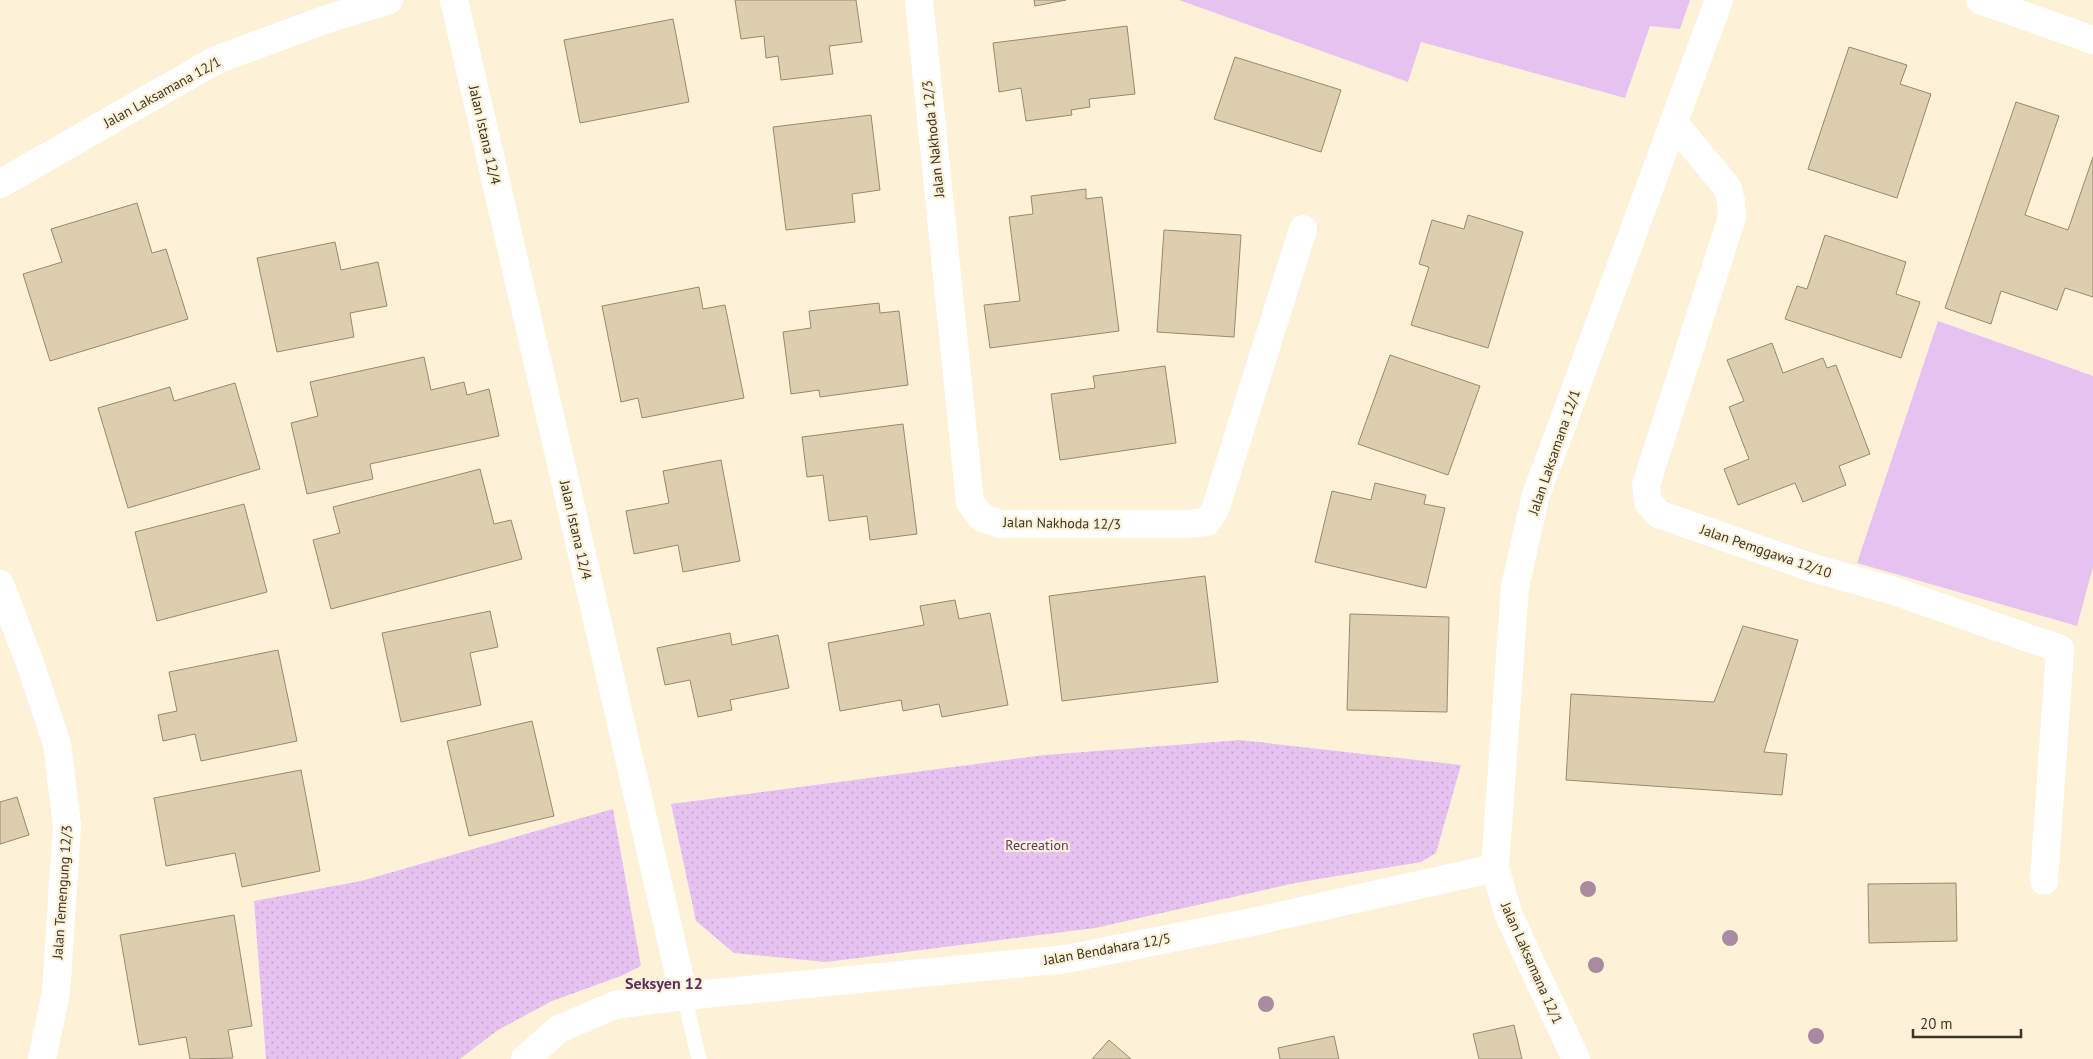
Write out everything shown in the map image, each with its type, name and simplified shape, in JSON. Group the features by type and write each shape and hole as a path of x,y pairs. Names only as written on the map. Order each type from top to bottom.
{"street":[{"name":"Jalan Laksamana 12/1","path":"0,184 216,60 327,19 389,0"},
{"name":"Jalan Istana 12/4","path":"454,0 684,996"},
{"name":"Jalan Nakhoda 12/3","path":"919,0 970,502 981,517 1000,524 1187,524 1207,522 1216,510 1303,228"},
{"name":"Jalan Laksamana 12/1","path":"1576,1059 1509,916 1495,868 1515,587 1535,498 1719,0"},
{"path":"1980,0 2093,40"},
{"name":"Jalan Pemggawa 12/10","path":"1673,122 1727,187 1731,201 1732,217 1646,485 1648,502 1658,514 1746,546 1813,568 1894,591 2060,649 2044,881"},
{"name":"Jalan Temengung 12/3","path":"0,584 32,670 56,744 67,825 56,993 42,1059"},
{"name":"Jalan Bendahara 12/5","path":"524,1059 559,1029 615,1005 684,996 1066,959 1268,918 1495,868"}],"lane":[{"name":"Jalan Istana 12/4","path":"684,996 699,1059"}],"green space":[{"path":"1179,0 1690,0 1680,29 1650,26 1625,98 1421,42 1408,82"},
{"path":"1938,321 2093,376 2093,567 2077,626 1857,563"},
{"name":"Recreation","path":"1240,740 1461,765 1436,853 1421,862 1295,883 1095,928 826,962 734,953 696,921 671,804 1045,755"},
{"path":"613,809 641,966 621,976 552,1001 498,1030 460,1059 266,1059 254,901 361,881"}],"building":[{"path":"735,0 856,0 862,42 829,46 833,74 781,80 778,56 766,58 764,36 741,39"},
{"path":"1034,0 1066,0 1035,6"},
{"path":"673,19 689,102 580,123 564,40"},
{"path":"1127,26 1135,94 1089,99 1090,107 1071,110 1072,115 1026,121 1021,88 999,92 993,43"},
{"path":"1849,47 1907,65 1900,84 1931,94 1897,198 1808,169"},
{"path":"1235,57 1341,90 1321,152 1214,119"},
{"path":"2016,102 2059,116 2025,215 2068,230 2093,157 2093,297 2065,288 2057,310 2001,291 1991,324 1945,308"},
{"path":"871,115 880,190 852,194 855,222 786,230 773,127"},
{"path":"1086,189 1086,199 1102,197 1119,331 990,348 984,305 1020,301 1009,217 1033,214 1031,196"},
{"path":"137,203 152,253 166,249 188,319 50,361 23,274 62,262 51,229"},
{"path":"1468,215 1523,232 1488,348 1411,325 1429,267 1419,264 1432,220 1464,229"},
{"path":"1164,230 1241,235 1234,337 1157,332"},
{"path":"1825,235 1906,262 1896,294 1920,302 1901,358 1785,319 1797,286 1807,289"},
{"path":"335,242 341,270 378,262 387,306 350,313 354,337 277,352 257,258"},
{"path":"699,287 703,309 725,305 744,398 642,418 638,398 621,402 602,306"},
{"path":"879,303 880,313 899,311 908,385 820,397 819,390 791,394 783,332 811,328 809,311"},
{"path":"1772,343 1783,373 1823,358 1827,368 1836,365 1870,454 1839,466 1846,485 1803,502 1795,483 1738,505 1724,469 1749,459 1729,407 1744,401 1727,360"},
{"path":"1390,355 1480,386 1448,475 1358,444"},
{"path":"424,357 431,390 464,382 467,395 489,389 499,436 370,464 373,479 307,494 291,423 318,416 310,382"},
{"path":"1165,366 1176,443 1060,460 1051,394 1095,388 1093,376"},
{"path":"235,383 260,469 128,508 98,408 170,387 174,401"},
{"path":"903,424 917,534 870,540 867,516 829,521 823,475 807,477 802,437"},
{"path":"721,460 740,561 683,572 678,545 634,554 626,511 669,503 663,471"},
{"path":"480,469 494,524 511,520 522,559 331,609 313,540 340,533 333,507"},
{"path":"1375,483 1426,495 1424,504 1445,508 1426,588 1315,562 1332,491 1371,500"},
{"path":"244,504 267,592 157,621 135,532"},
{"path":"1205,576 1218,682 1062,701 1049,596"},
{"path":"955,600 959,619 990,613 1008,705 942,717 939,704 903,711 901,700 840,711 828,643 924,625 920,606"},
{"path":"490,611 498,647 470,653 481,705 401,722 382,633"},
{"path":"1350,614 1449,617 1447,712 1347,710"},
{"path":"1743,626 1798,640 1764,752 1787,754 1782,795 1566,780 1571,694 1714,702"},
{"path":"730,633 732,645 778,635 789,688 730,700 732,710 698,717 690,680 665,685 657,648"},
{"path":"278,650 297,741 201,761 195,734 163,741 158,715 177,711 169,672"},
{"path":"532,721 554,816 469,836 447,741"},
{"path":"301,770 320,871 242,887 235,853 166,866 154,798"},
{"path":"17,797 29,835 0,844 0,802"},
{"path":"1956,883 1957,941 1869,943 1868,884"},
{"path":"234,915 252,1026 228,1030 233,1058 190,1059 186,1037 139,1045 120,935"},
{"path":"1514,1025 1522,1059 1479,1059 1473,1034"},
{"path":"1334,1036 1339,1059 1280,1059 1278,1048"},
{"path":"1109,1040 1131,1059 1092,1059"}],"district":[{"name":"Seksyen 12","path":"664,983"}]}
